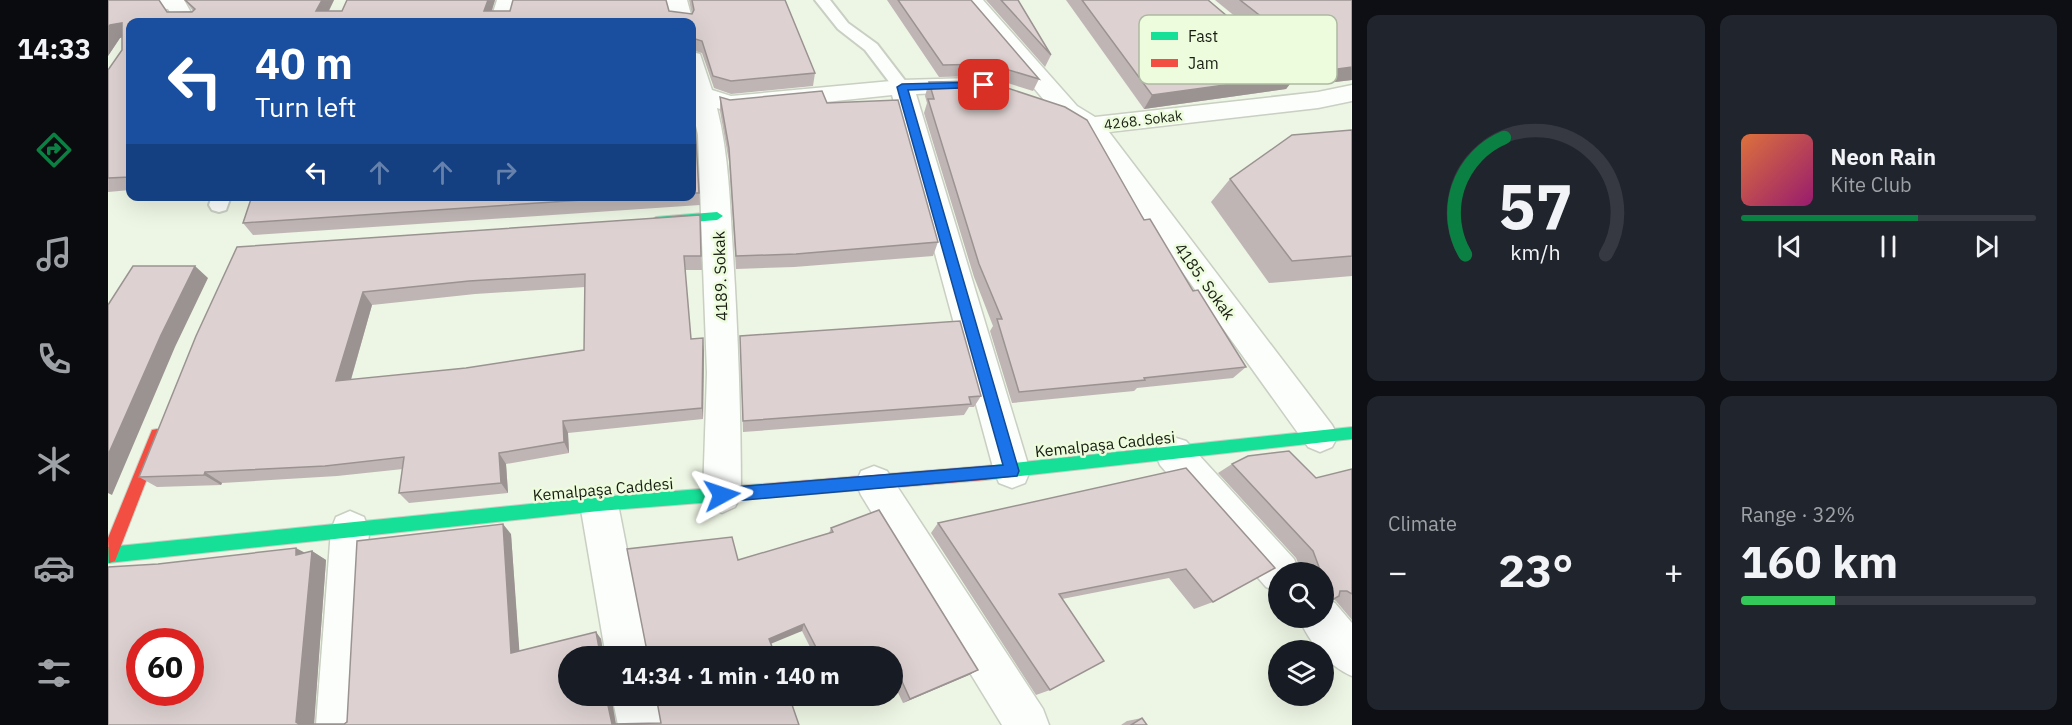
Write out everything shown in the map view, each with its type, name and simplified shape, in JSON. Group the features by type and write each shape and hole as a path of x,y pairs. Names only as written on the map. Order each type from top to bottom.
{"main road":[{"path":"647,221 717,216"},
{"path":"108,555 162,424"},
{"name":"Kemalpaşa Caddesi","path":"108,555 599,504 1012,471 1352,434"}],"street":[{"path":"134,0 175,3 191,16"},
{"path":"502,18 508,0"},
{"path":"676,0 681,18"},
{"name":"4185. Sokak","path":"971,0 1079,119 1320,436"},
{"path":"148,18 159,2"},
{"path":"696,95 730,104 902,87 984,85 995,88"},
{"path":"902,87 1012,471"},
{"name":"4268. Sokak","path":"1026,98 1079,119 1308,92 1352,93"},
{"name":"4189. Sokak","path":"696,95 711,135 717,216 723,373 722,495"},
{"path":"1173,453 1270,562"},
{"path":"874,483 1027,725"},
{"path":"599,504 625,646"},
{"path":"338,725 350,530"},
{"path":"1329,628 1352,655"},
{"path":"636,706 640,725"}],"lane":[{"path":"822,0 843,26 871,48 902,87"}],"building":[{"path":"108,0 159,0 167,12 192,12 195,9 185,0 322,0 316,11 342,11 347,0 488,0 484,11 510,11 513,0 666,0 669,11 692,14 694,10 692,0 785,0 815,73 731,81 713,76 702,41 696,39 696,18 126,18 126,177 108,178 108,70 122,50 122,23 110,25 108,28"},
{"path":"898,0 971,0 1039,79 989,64 943,65"},
{"path":"1001,0 1018,0 1051,55"},
{"path":"1082,0 1208,0 1226,15 1139,15 1139,77"},
{"path":"1240,0 1352,0 1352,67 1337,69 1337,15 1259,15"},
{"path":"986,81 1065,107 1087,120 1144,220 1150,219 1193,291 1198,290 1246,367 1144,378 1145,380 1019,392 997,319 1002,319 979,264 928,99 934,99 929,82"},
{"path":"1144,84 1232,84 1152,95"},
{"path":"822,91 827,103 898,100 938,242 796,254 736,256 729,148 720,97 730,100"},
{"path":"1352,130 1352,256 1292,261 1230,179 1292,135"},
{"path":"696,140 699,193 696,193"},
{"path":"250,201 568,201 243,223"},
{"path":"700,215 701,256 684,256 691,339 703,338 702,408 563,421 564,442 499,453 501,483 399,493 404,457 325,466 205,472 204,475 139,477 196,336 237,247","holes":["585,274 584,350 466,368 336,381 363,292 469,281"]},
{"path":"133,266 195,266 161,335 108,455 108,305"},
{"path":"960,321 981,396 969,397 971,404 743,421 740,336"},
{"path":"1289,451 1316,478 1352,469 1352,594 1340,591 1339,596 1334,599 1334,562 1317,562 1313,551 1232,464 1248,456"},
{"path":"1186,468 1270,562 1268,572 1213,602 1186,569 1059,594 1104,661 1050,690 938,523"},
{"path":"879,510 978,670 910,699 903,684 903,646 815,646 804,624 769,639 772,646 646,646 627,549 732,537 738,560 833,532 831,528"},
{"path":"503,524 511,653 596,632 599,646 558,646 558,706 608,706 612,724 661,723 658,706 792,706 799,725 108,725 108,567 158,564 296,548 296,555 312,551 296,722 299,724 344,724 347,722 357,541"},
{"path":"1142,718 1147,725 1131,725"}],"traffic: fast":[{"path":"656,221 717,216"},
{"path":"985,473 1352,433"},
{"path":"108,555 599,504 775,490"}],"traffic: jam":[{"path":"109,555 157,435"},
{"path":"775,490 985,473"}],"route":[{"path":"722,495 1012,471 902,87 984,85"}]}
